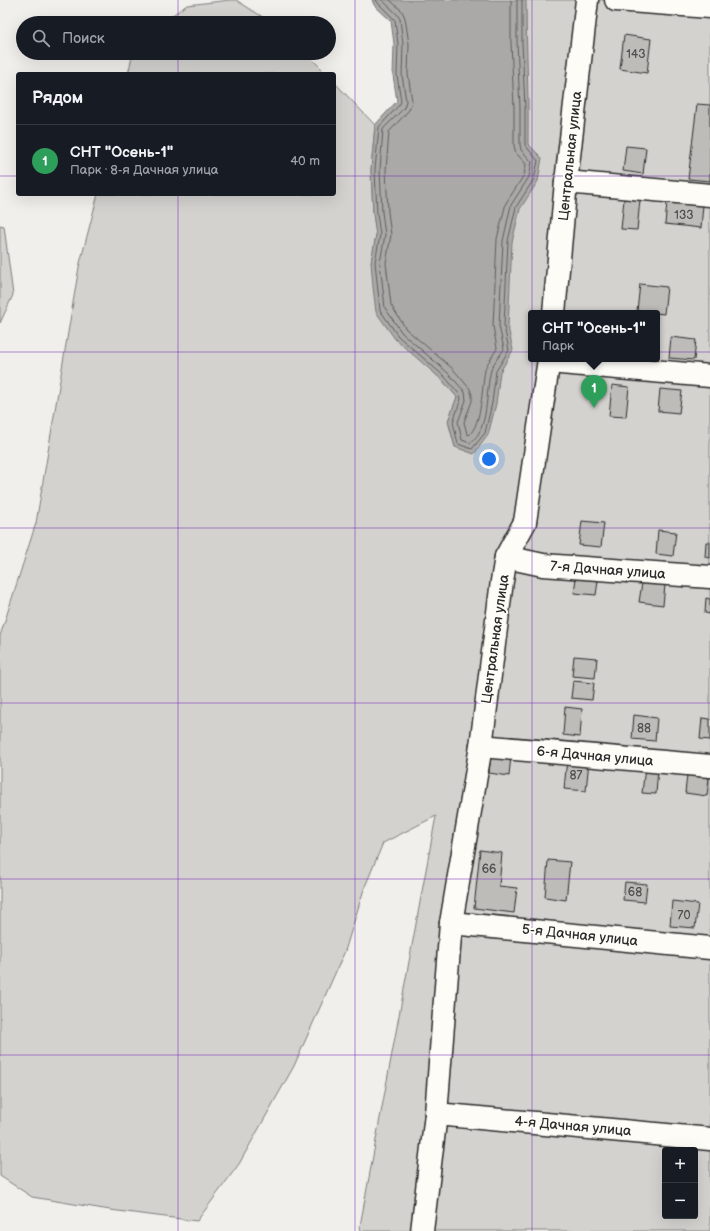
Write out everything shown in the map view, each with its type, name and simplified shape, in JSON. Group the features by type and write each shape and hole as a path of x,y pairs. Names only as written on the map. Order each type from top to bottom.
{"street":[{"name":"Центральная улица","path":"554,310 566,182 587,0"},
{"path":"616,0 710,7"},
{"path":"566,182 710,195"},
{"name":"Центральная улица","path":"422,1231 436,1114 451,923 481,746 506,557 525,522 549,362"},
{"path":"569,362 710,376"},
{"name":"7-я Дачная улица","path":"506,557 542,566 710,578"},
{"name":"6-я Дачная улица","path":"481,746 710,766"},
{"name":"5-я Дачная улица","path":"451,923 710,948"},
{"name":"4-я Дачная улица","path":"436,1114 710,1139"}],"shaded area":[{"path":"236,0 261,16 171,16 187,5"},
{"path":"520,0 710,0 710,1231 361,1231 360,1226 436,816 383,843 364,889 345,951 294,1066 239,1164 197,1221 110,1210 32,1197 0,1176 0,636 36,523 79,267 97,196 336,196 336,84 375,125 371,170 373,213 376,235 371,262 423,362 457,397 448,421 455,447"},
{"path":"131,60 313,60 325,72 128,72"},
{"path":"0,225 4,226 13,295 0,323"}],"water":[{"path":"372,0 526,0 528,144 542,158 538,181 520,209 512,242 508,327 513,350 500,372 496,404 488,435 474,454 455,447 448,421 457,397 442,380 395,339 376,312 371,262 376,235 373,213 371,170 375,125 397,101 393,75 394,44 391,21 374,5"}],"building":[{"path":"624,35 651,39 647,73 620,69"},
{"path":"697,104 710,105 710,181 688,179"},
{"path":"626,146 646,148 643,174 623,171"},
{"path":"624,199 640,200 637,230 621,229"},
{"path":"667,202 703,205 701,228 665,224"},
{"path":"640,284 667,287 664,314 660,314 660,310 637,310"},
{"path":"671,337 696,340 694,360 669,358"},
{"path":"612,385 629,387 626,417 609,416"},
{"path":"660,389 682,391 679,413 658,411"},
{"path":"582,521 604,523 601,547 579,545"},
{"path":"658,530 676,532 673,556 656,554"},
{"path":"706,542 710,542 710,558 705,557"},
{"path":"576,578 598,581 596,595 574,593"},
{"path":"642,583 665,585 663,605 639,602"},
{"path":"706,598 710,599 710,614 705,613"},
{"path":"574,656 597,658 595,678 572,676"},
{"path":"573,681 594,683 592,700 571,698"},
{"path":"565,707 582,709 580,737 563,735"},
{"path":"634,715 657,718 655,741 632,739"},
{"path":"702,718 710,719 710,740 700,739"},
{"path":"491,753 511,755 509,776 489,773"},
{"path":"567,759 589,761 586,791 564,789"},
{"path":"645,767 658,768 656,794 642,793"},
{"path":"687,775 709,778 707,796 685,793"},
{"path":"480,850 502,853 499,886 517,888 514,913 474,908"},
{"path":"548,860 570,862 566,900 545,897"},
{"path":"625,882 647,884 645,902 623,900"},
{"path":"672,901 698,904 695,928 670,926"}],"place":[{"name":"СНТ \"Осень-1\"","path":"594,408"}]}
